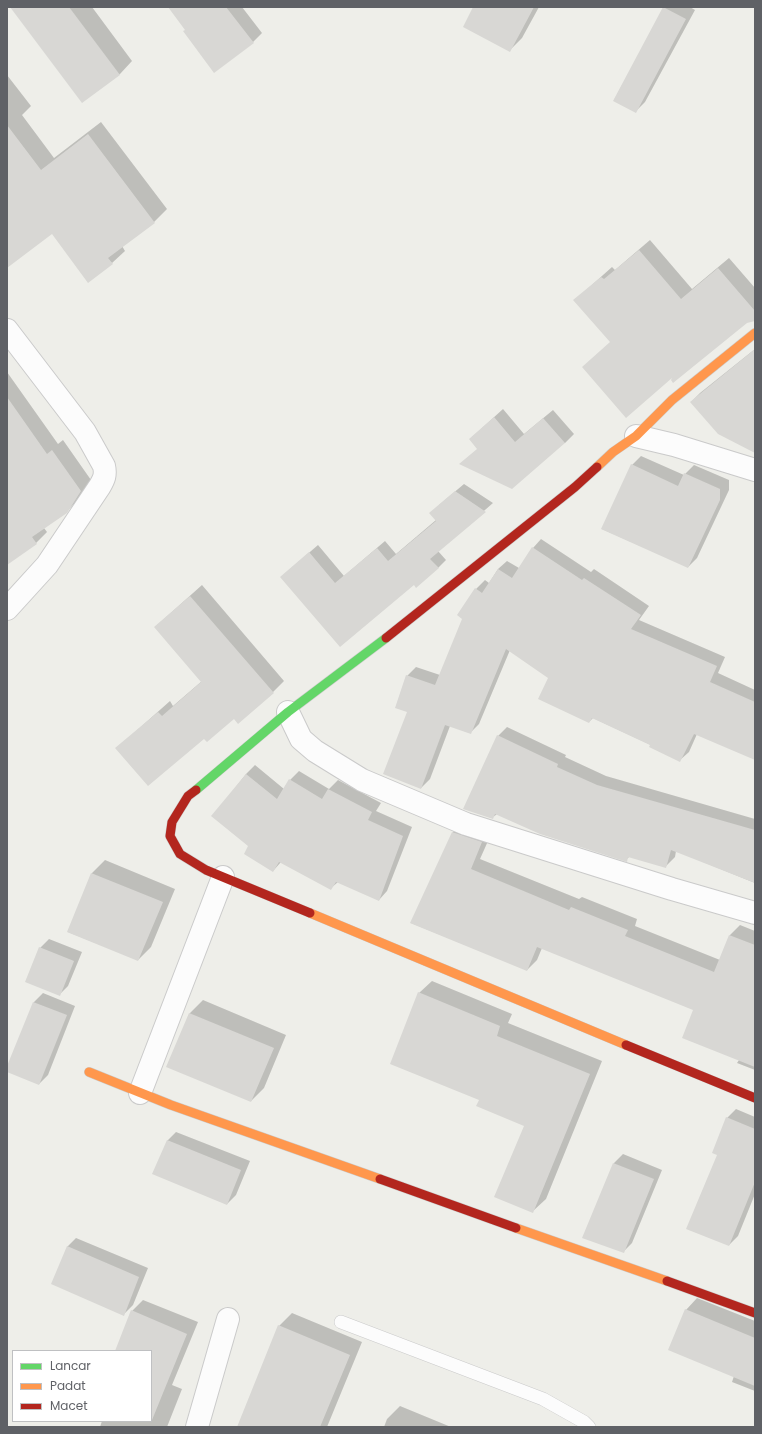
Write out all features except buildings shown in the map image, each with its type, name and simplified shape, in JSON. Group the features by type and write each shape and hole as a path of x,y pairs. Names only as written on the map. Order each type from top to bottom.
{"street":[{"path":"7,330 85,432 104,466 105,472 100,486 47,565 7,609"},
{"path":"755,333 672,400 636,436 613,452 575,487 406,623 288,712 188,796 172,822 170,836 180,854 206,870 755,1098"},
{"path":"636,436 674,445 755,470"},
{"path":"288,712 301,740 315,752 369,782 466,824 672,890 755,913"},
{"path":"140,1093 223,877"},
{"path":"89,1072 171,1106 755,1313"},
{"path":"197,1427 228,1319"}],"lane":[{"path":"341,1322 543,1399 584,1422 588,1427"}],"traffic: fast":[{"path":"196,790 288,712 386,638"}],"traffic: slow":[{"path":"597,467 613,452 636,436 672,400 755,333"},
{"path":"310,913 626,1045"},
{"path":"89,1072 171,1105 380,1179"},
{"path":"516,1228 667,1281"}],"traffic: jam":[{"path":"386,638 575,487 597,467"},
{"path":"196,790 188,796 172,822 170,836 180,854 206,870 310,913"},
{"path":"626,1045 755,1098"},
{"path":"380,1179 516,1228"},
{"path":"667,1281 755,1313"}]}
